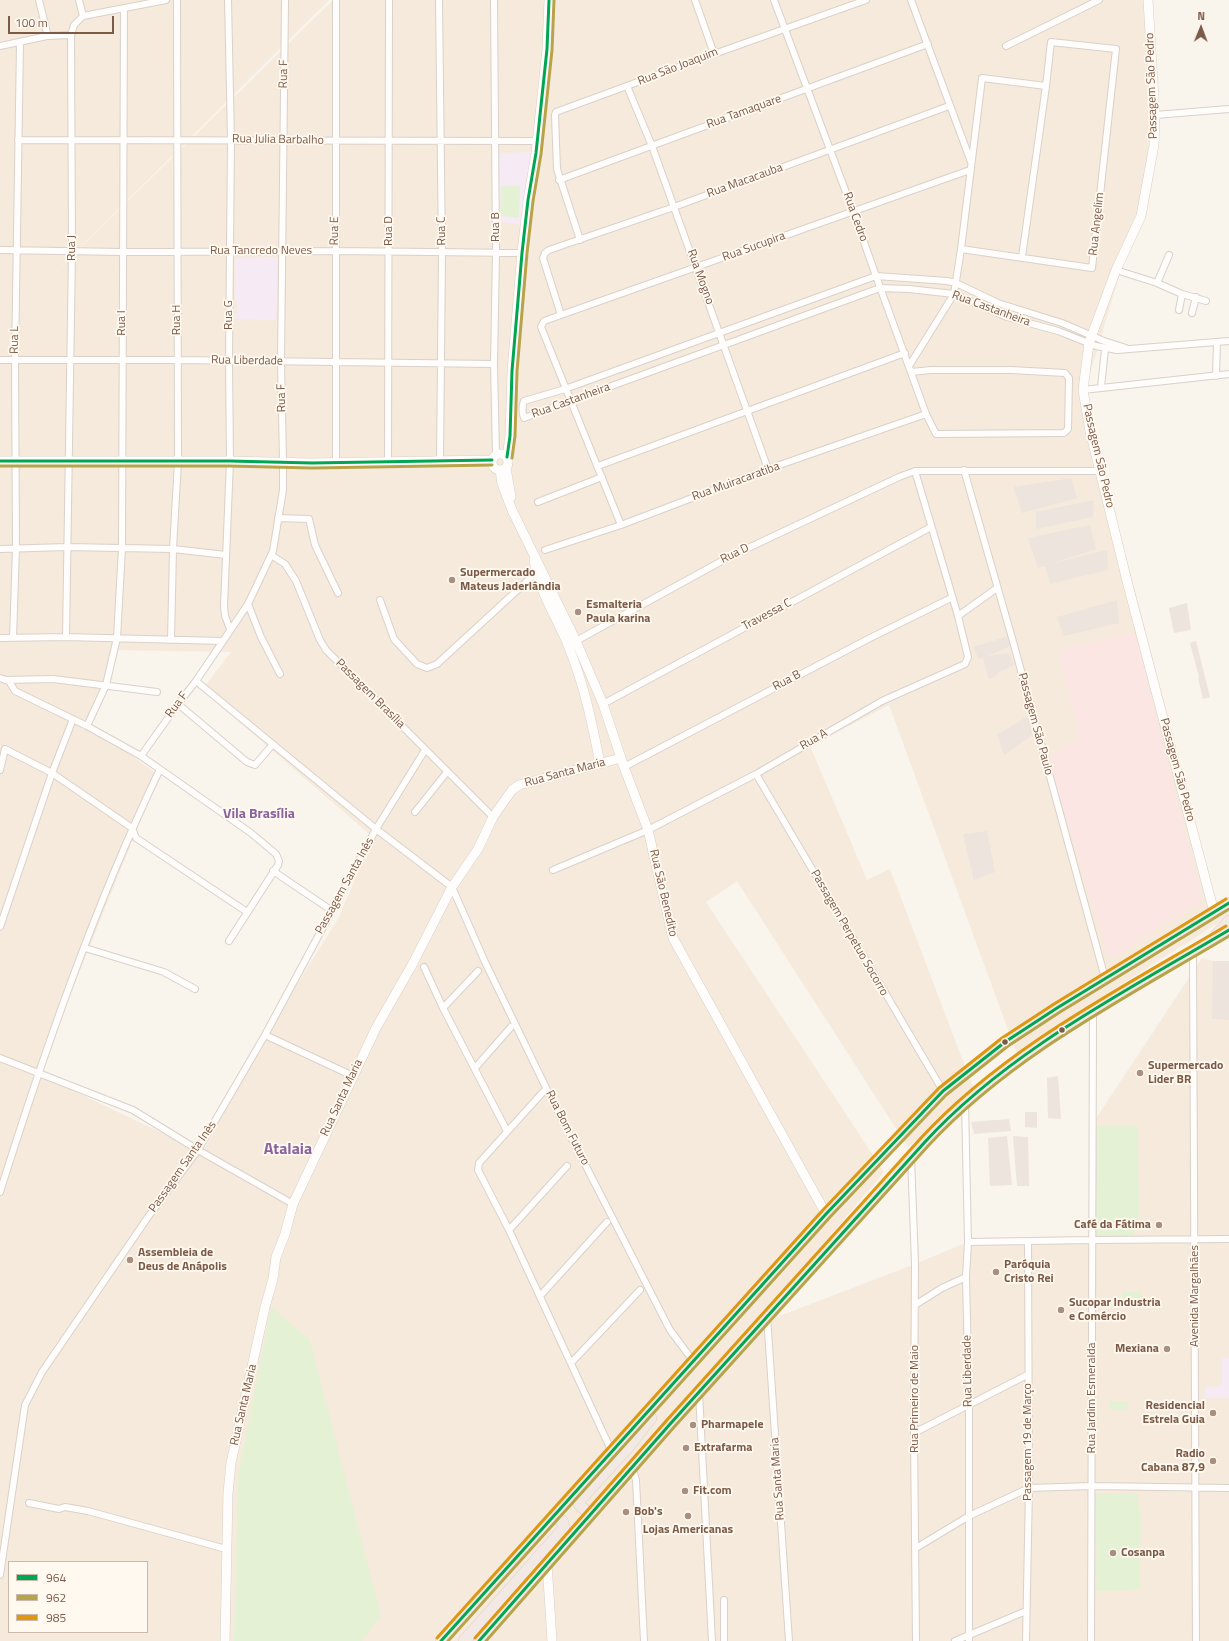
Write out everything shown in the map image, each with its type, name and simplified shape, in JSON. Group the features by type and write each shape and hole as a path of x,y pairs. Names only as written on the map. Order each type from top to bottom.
{"highway":[{"path":"441,1641 826,1214 943,1092 1010,1039 1105,978 1229,903"},
{"path":"1210,941 1229,921"},
{"path":"479,1641 699,1391 911,1157 965,1102 1034,1049 1093,1011 1229,930"},
{"path":"592,1513 581,1507 579,1504 580,1499 626,1450 649,1422 661,1398"},
{"path":"464,1641 564,1528 563,1522 560,1519 552,1518"}],"street":[{"path":"39,0 48,33 47,36"},
{"path":"79,0 82,16"},
{"path":"0,46 20,43 47,36 71,35 74,25 82,16 166,0"},
{"name":"Rua H","path":"171,640 173,549 178,461 177,0"},
{"name":"Rua G","path":"228,0 231,140 229,251 230,461 224,606 225,616 230,629"},
{"name":"Rua F","path":"141,756 196,681 248,604 271,555 283,490 281,361 285,0"},
{"name":"Rua E","path":"336,0 336,463"},
{"name":"Rua D","path":"388,462 389,0"},
{"name":"Rua C","path":"439,0 442,253 440,462"},
{"name":"Rua B","path":"494,0 496,141 494,458"},
{"path":"494,458 493,466 503,469 508,464 507,457 510,436 512,371 522,253 537,141 547,49 549,0"},
{"path":"695,0 714,54"},
{"name":"Rua Cedro","path":"774,0 853,211 926,414 936,434 1064,433 1070,425 1068,375 1061,372 910,369"},
{"name":"Rua São Joaquim","path":"559,180 555,145 556,112 866,0"},
{"path":"911,0 971,167"},
{"path":"1006,46 1099,0"},
{"name":"Passagem São Pedro","path":"1148,0 1155,73 1154,145 1140,216 1116,270 1090,339 1083,390 1090,431 1128,585 1214,912"},
{"name":"Rua I","path":"87,726 106,685 117,638 122,548 124,8"},
{"name":"Rua J","path":"69,462 72,251 71,35"},
{"name":"Rua Angelim","path":"961,249 1092,268 1116,49 1051,42 1046,86"},
{"name":"Rua L","path":"13,638 16,548 15,360 20,43"},
{"name":"Rua Tamaquare","path":"559,180 928,44"},
{"path":"910,369 954,294 982,78 1046,86 1022,257"},
{"name":"Rua Mogno","path":"627,86 652,146 697,268 768,469"},
{"name":"Rua Macacauba","path":"561,315 543,258 545,253 550,250 674,207 949,106"},
{"path":"1155,115 1229,109"},
{"name":"Rua Julia Barbalho","path":"18,140 537,141"},
{"name":"Rua Sucupira","path":"565,389 541,327 544,321 697,268 971,167"},
{"path":"559,180 580,240"},
{"name":"Rua Tancredo Neves","path":"0,250 122,252 335,251 522,253"},
{"path":"1157,283 1168,255"},
{"path":"1116,270 1206,301"},
{"name":"Rua Castanheira","path":"876,276 956,283 998,303 1062,323 1090,339 1007,317 954,294 909,289 880,288 524,418 523,416 522,404 524,401 565,389 876,276"},
{"path":"1179,310 1182,294"},
{"path":"1192,313 1196,297"},
{"path":"1058,331 1062,323"},
{"path":"1090,339 1104,341 1126,348"},
{"path":"1090,339 1105,349 1117,350 1126,348 1229,341"},
{"path":"1216,376 1217,342"},
{"path":"1100,387 1105,349"},
{"path":"598,466 905,354"},
{"name":"Rua Liberdade","path":"0,360 177,360 494,364"},
{"path":"1083,390 1229,374"},
{"path":"565,389 621,525"},
{"name":"Rua Muiracaratiba","path":"545,550 621,525 768,469 926,414"},
{"path":"0,461 230,461 336,463 440,462 494,458 501,453 507,457"},
{"path":"66,637 69,462"},
{"name":"Rua São Benedito","path":"503,469 502,484 512,510 534,556 543,570 603,704 622,763 648,830 667,918 677,948 826,1214"},
{"name":"Passagem São Paulo","path":"964,470 1014,645 1105,978"},
{"path":"915,471 951,598 958,616 997,588"},
{"name":"Rua D","path":"576,641 729,557 899,477 915,471 1100,471"},
{"path":"538,502 602,476"},
{"path":"278,518 309,519 315,545 338,593"},
{"name":"Travessa C","path":"603,704 931,527"},
{"path":"0,549 67,547 173,549 226,555"},
{"name":"Passagem Brasília","path":"271,555 285,564 296,581 320,640 326,650 493,817"},
{"name":"Rua São Benedito","path":"534,556 536,573 568,645 585,691 600,764"},
{"path":"380,600 394,639 417,664 426,668 437,664 536,573"},
{"name":"Rua B","path":"622,763 951,598"},
{"path":"248,604 261,637 280,674"},
{"name":"Rua A","path":"553,870 648,830 756,774 882,701 965,664 968,657 958,616"},
{"path":"0,638 66,637 223,641"},
{"path":"2,679 53,679 157,692"},
{"path":"2,679 9,681 15,691 87,726 141,756 251,833 276,854 279,860 278,865 229,941"},
{"path":"196,681 376,829 452,887"},
{"path":"178,704 247,762 255,765 273,744"},
{"path":"0,927 52,773 73,719"},
{"path":"0,770 5,750 52,773 132,828 136,838 247,912"},
{"name":"Passagem Santa Inês","path":"0,1575 25,1405 42,1372 148,1217 198,1150 265,1035 376,829 425,750"},
{"name":"Rua Santa Maria","path":"225,1641 226,1548 228,1493 231,1463 273,1279 276,1256 285,1234 293,1204 376,1028 412,965 452,887 478,848 493,817 512,790 519,785 600,764 622,763"},
{"path":"0,1192 39,1072 85,948 132,828 160,769"},
{"path":"415,812 447,772"},
{"name":"Passagem Perpetuo Socorro","path":"756,774 943,1092"},
{"path":"273,871 331,910"},
{"name":"Rua Bom Futuro","path":"452,887 485,962 552,1100 670,1330 694,1362"},
{"path":"85,948 164,972 195,989"},
{"name":"Avenida Margalhães","path":"1194,951 1196,1641"},
{"path":"424,967 443,1008 508,1131"},
{"path":"443,1008 478,971"},
{"name":"Rua Jardim Esmeralda","path":"1091,1641 1093,1011"},
{"path":"475,1068 511,1027"},
{"path":"265,1035 353,1076"},
{"path":"0,1058 133,1110 198,1150 293,1204"},
{"path":"542,1092 479,1163 478,1170 509,1230 612,1452"},
{"name":"Rua Liberdade","path":"965,1102 968,1242 966,1276 969,1406 968,1638"},
{"name":"Rua Primeiro de Maio","path":"911,1157 915,1264 914,1433 916,1641"},
{"path":"509,1230 568,1166"},
{"path":"540,1296 607,1222"},
{"path":"968,1242 1229,1239"},
{"name":"Passagem 19 de Março","path":"1026,1641 1029,1488 1027,1375 1028,1242"},
{"path":"915,1305 942,1288 966,1276"},
{"path":"572,1363 640,1290"},
{"name":"Rua Santa Maria","path":"767,1316 788,1641"},
{"path":"914,1433 1027,1375"},
{"path":"699,1391 712,1641"},
{"path":"632,1467 636,1480 644,1641"},
{"path":"916,1548 969,1516 1029,1488 1092,1486 1229,1488"},
{"path":"29,1503 88,1511 226,1548"},
{"path":"548,1564 552,1641"},
{"path":"724,1600 724,1641"},
{"path":"955,1641 968,1638 1026,1611"}],"shaded area":[{"path":"0,0 329,0 35,292 333,0 1151,0 1155,71 1147,165 1140,206 1087,384 1088,411 1216,900 1229,909 1229,916 1081,1010 1018,1057 889,705 810,746 867,880 890,869 974,1090 908,1147 737,881 706,902 884,1172 834,1231 777,1317 968,1242 1092,1240 1093,1123 1202,958 1229,965 1229,1641 0,1641","holes":["112,650 231,652 202,690 373,837 338,919 265,1035 201,1156 198,1150 42,1076 39,1072 135,834 132,828 161,777 91,726 87,725 106,685"]},
{"path":"532,152 522,224 499,222 500,153"},
{"path":"278,257 276,320 235,319 234,315 237,313 237,302 235,299 235,258"},
{"path":"1071,478 1077,498 1022,513 1014,487"},
{"path":"1094,500 1093,517 1036,529 1036,512"},
{"path":"1090,525 1096,549 1054,563 1107,550 1108,570 1050,584 1045,566 1038,568 1028,538"},
{"path":"1117,600 1119,623 1064,636 1057,617"},
{"path":"1187,603 1191,630 1174,633 1169,608"},
{"path":"1135,632 1202,901 1109,959 1048,758 1079,736 1058,650"},
{"path":"1009,636 1012,645 988,656 1009,653 1014,665 999,672 996,676 989,679 983,658 979,659 973,647"},
{"path":"1196,641 1210,697 1203,699 1190,643"},
{"path":"1028,716 1034,734 1004,755 997,735"},
{"path":"987,831 995,872 974,880 963,834"},
{"path":"1213,961 1229,961 1229,1020 1212,1019"},
{"path":"1058,1076 1061,1119 1048,1118 1047,1078"},
{"path":"1025,1112 1037,1112 1037,1128 1025,1127"},
{"path":"1009,1119 1011,1131 974,1134 971,1122"},
{"path":"1007,1136 1012,1185 990,1186 988,1138"},
{"path":"1013,1136 1028,1137 1029,1186 1017,1186"},
{"path":"1222,1358 1229,1358 1229,1398 1204,1398 1205,1387 1222,1386"}],"green space":[{"path":"501,186 520,186 519,218 500,216"},
{"path":"1097,1126 1138,1126 1139,1212 1133,1236 1096,1237"},
{"path":"1122,1292 1142,1292 1142,1303 1122,1303"},
{"path":"271,1307 310,1340 381,1616 362,1641 234,1641 238,1475"},
{"path":"1110,1401 1128,1401 1128,1410 1110,1410"},
{"path":"1138,1493 1141,1516 1140,1590 1096,1591 1097,1582 1095,1570 1097,1551 1093,1494"}],"transit line":[{"name":"964","path":"507,457 510,436 512,371 522,253 528,200 536,153 547,49 549,0"},
{"name":"962","path":"512,458 515,436 517,371 527,253 533,201 541,154 552,50 554,0"},
{"name":"964","path":"0,461 230,461 312,463 492,460"},
{"name":"962","path":"0,466 230,466 312,468 492,465"},
{"name":"985","path":"437,1638 822,1211 939,1088 1002,1038 1054,1004 1226,899"},
{"name":"964","path":"441,1641 826,1214 943,1091 1005,1042 1057,1008 1229,903"},
{"name":"962","path":"448,1641 830,1217 946,1095 1008,1046 1060,1012 1229,909"},
{"name":"985","path":"475,1638 667,1420 920,1139 953,1106 1026,1048 1065,1022 1226,926"},
{"name":"964","path":"479,1641 671,1423 924,1143 957,1110 992,1080 1029,1052 1068,1026 1229,930"},
{"name":"962","path":"486,1641 675,1426 928,1146 960,1114 995,1084 1032,1056 1071,1030 1229,936"}],"place":[{"name":"Supermercado Mateus Jaderlândia","path":"452,580"},
{"name":"Esmalteria Paula karina","path":"578,612"},
{"name":"Supermercado Lider BR","path":"1140,1073"},
{"name":"Café da Fátima","path":"1159,1225"},
{"name":"Assembleia de Deus de Anápolis","path":"130,1260"},
{"name":"Paróquia Cristo Rei","path":"996,1272"},
{"name":"Sucopar Industria e Comércio","path":"1061,1310"},
{"name":"Mexiana","path":"1167,1349"},
{"name":"Residencial Estrela Guia","path":"1213,1413"},
{"name":"Pharmapele","path":"693,1425"},
{"name":"Extrafarma","path":"686,1448"},
{"name":"Radio Cabana 87,9","path":"1213,1461"},
{"name":"Fit.com","path":"685,1491"},
{"name":"Bob's","path":"626,1512"},
{"name":"Lojas Americanas","path":"688,1516"},
{"name":"Cosanpa","path":"1113,1553"}],"district":[{"name":"Vila Brasília","path":"259,815"},
{"name":"Atalaia","path":"288,1150"}]}
